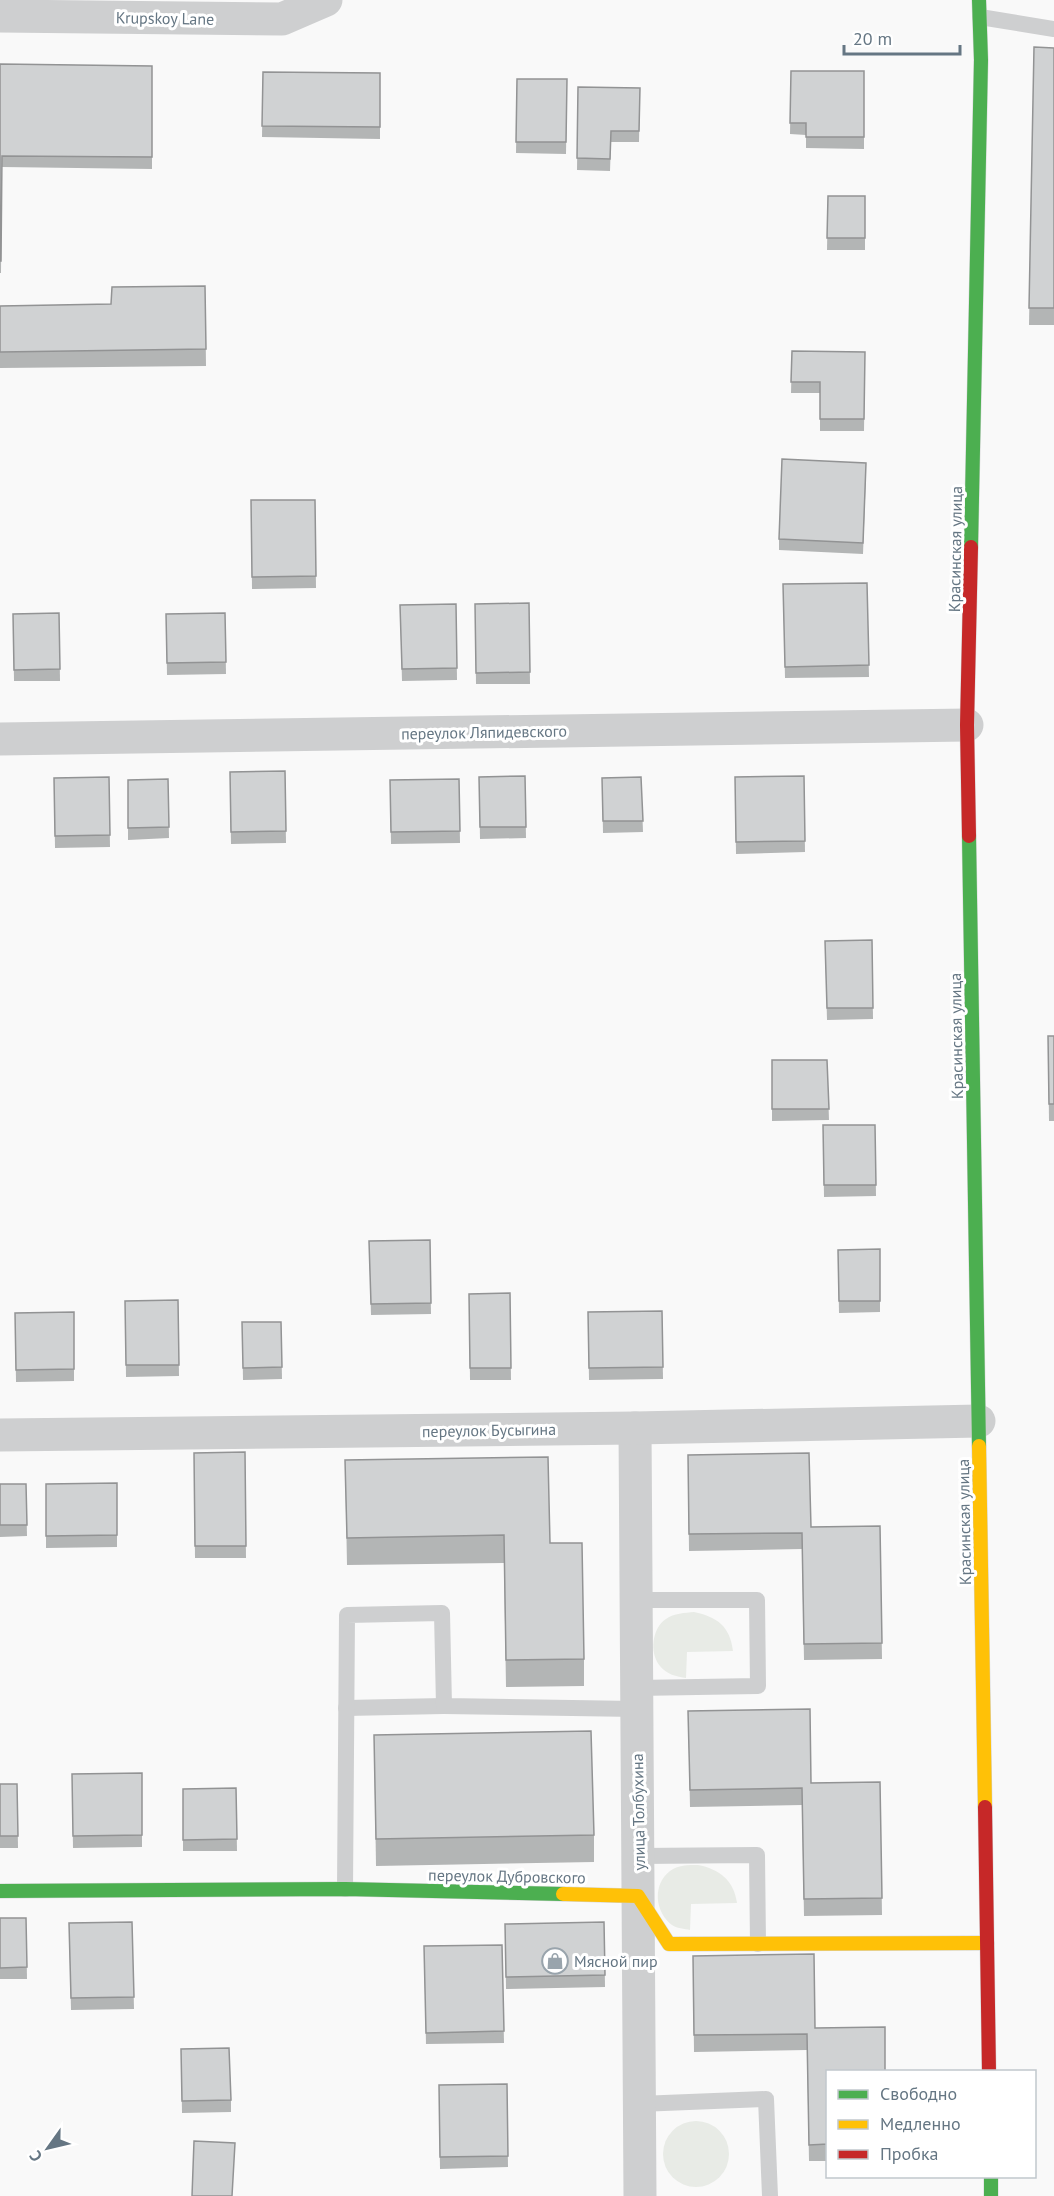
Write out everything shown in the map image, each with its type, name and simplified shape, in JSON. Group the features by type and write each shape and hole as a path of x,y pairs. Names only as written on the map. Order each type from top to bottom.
{"street":[{"name":"Krupskoy Lane","path":"0,16 282,19 326,0"},
{"name":"Красинская улица","path":"980,8 981,72 967,725 989,2070"},
{"name":"переулок Ляпидевского","path":"0,740 967,725"},
{"name":"переулок Бусыгина","path":"0,1435 635,1428 979,1421"},
{"name":"улица Толбухина","path":"635,1428 640,2196"},
{"name":"переулок Дубровского","path":"0,1891 345,1889 638,1896"},
{"path":"638,1896 669,1944 987,1943"},
{"path":"991,2178 991,2196"}],"lane":[{"path":"980,8 1054,29"},
{"path":"346,1708 636,1698 758,1686 757,1600 637,1600"},
{"path":"345,1889 347,1615 442,1613 444,1706"},
{"path":"639,1856 757,1855 758,1944"},
{"path":"639,2104 766,2099 770,2196"}],"shaded area":[{"path":"694,1612 721,1624 729,1635 733,1651 687,1652 686,1678 672,1675 660,1666 654,1654 655,1634 661,1623 669,1617"},
{"path":"698,1865 713,1869 724,1877 733,1888 737,1903 691,1904 690,1930 676,1927 666,1920 659,1906 660,1884 673,1869"},
{"path":"696,2121 708,2124 719,2131 726,2142 729,2154 726,2166 719,2177 708,2184 696,2187 684,2184 673,2177 666,2166 663,2154 666,2142 673,2131 684,2124"}],"building":[{"path":"1034,47 1054,48 1054,308 1029,308"},
{"path":"0,64 152,66 152,157 2,156 1,261 0,261"},
{"path":"791,71 864,71 864,137 806,137 806,123 790,123"},
{"path":"263,72 380,73 380,127 262,126"},
{"path":"517,79 567,79 566,142 516,142"},
{"path":"578,87 640,88 639,131 611,131 610,159 577,158"},
{"path":"828,196 865,196 865,238 827,238"},
{"path":"205,286 206,349 0,352 0,306 111,304 112,287"},
{"path":"792,351 865,352 864,419 820,419 820,382 791,382"},
{"path":"782,459 866,463 863,543 779,539"},
{"path":"251,500 315,500 316,576 252,577"},
{"path":"867,583 869,665 785,667 783,584"},
{"path":"529,603 530,672 476,673 475,604"},
{"path":"456,604 457,668 402,669 400,605"},
{"path":"59,613 60,669 14,670 13,614"},
{"path":"225,613 226,662 167,663 166,614"},
{"path":"285,771 286,831 231,832 230,772"},
{"path":"525,776 526,827 480,827 479,777"},
{"path":"804,776 805,841 736,842 735,777"},
{"path":"109,777 110,835 55,836 54,778"},
{"path":"641,777 643,821 603,821 602,778"},
{"path":"168,779 169,827 128,828 128,780"},
{"path":"459,779 460,831 391,832 390,780"},
{"path":"872,940 873,1008 827,1008 825,941"},
{"path":"1048,1036 1054,1036 1054,1104 1049,1104"},
{"path":"772,1060 827,1060 829,1109 772,1109"},
{"path":"823,1125 875,1125 876,1185 824,1185"},
{"path":"430,1240 431,1303 371,1304 369,1241"},
{"path":"880,1249 880,1301 839,1301 838,1250"},
{"path":"510,1293 511,1368 470,1368 469,1294"},
{"path":"178,1300 179,1365 126,1365 125,1301"},
{"path":"662,1311 663,1367 589,1368 588,1312"},
{"path":"74,1312 74,1369 16,1370 15,1313"},
{"path":"242,1322 281,1322 282,1367 243,1368"},
{"path":"245,1452 246,1546 195,1546 194,1453"},
{"path":"809,1453 811,1527 880,1526 882,1643 804,1644 802,1533 689,1534 688,1455"},
{"path":"548,1457 550,1543 582,1543 584,1659 506,1660 504,1535 347,1538 345,1460"},
{"path":"117,1483 117,1535 46,1536 46,1484"},
{"path":"0,1484 26,1484 27,1525 0,1525"},
{"path":"810,1709 811,1783 880,1782 882,1898 804,1899 802,1788 690,1790 688,1711"},
{"path":"591,1731 594,1835 376,1839 374,1735"},
{"path":"142,1773 142,1835 73,1836 72,1774"},
{"path":"0,1784 17,1784 18,1836 0,1836"},
{"path":"236,1788 237,1839 183,1840 183,1789"},
{"path":"0,1918 26,1918 27,1967 0,1968"},
{"path":"132,1922 134,1997 71,1998 69,1923"},
{"name":"Мясной пир","path":"604,1922 605,1975 506,1977 505,1924"},
{"path":"502,1945 504,2031 426,2033 424,1946"},
{"path":"814,1954 815,2028 885,2027 885,2070 826,2070 826,2144 809,2145 807,2034 694,2035 693,1956"},
{"path":"229,2048 231,2100 182,2101 181,2049"},
{"path":"507,2084 508,2156 440,2157 439,2085"},
{"path":"194,2141 235,2143 232,2196 192,2196"}],"traffic: fast":[{"path":"971,547 981,60 979,0"},
{"path":"969,836 979,1446"},
{"path":"0,1891 345,1889 563,1894"},
{"path":"991,2178 991,2196"}],"traffic: slow":[{"path":"979,1446 985,1807"},
{"path":"563,1894 638,1896 669,1944 987,1943"}],"traffic: jam":[{"path":"969,836 967,725 971,547"},
{"path":"985,1807 989,2070"}],"place":[{"name":"Мясной пир","path":"555,1961"}]}
